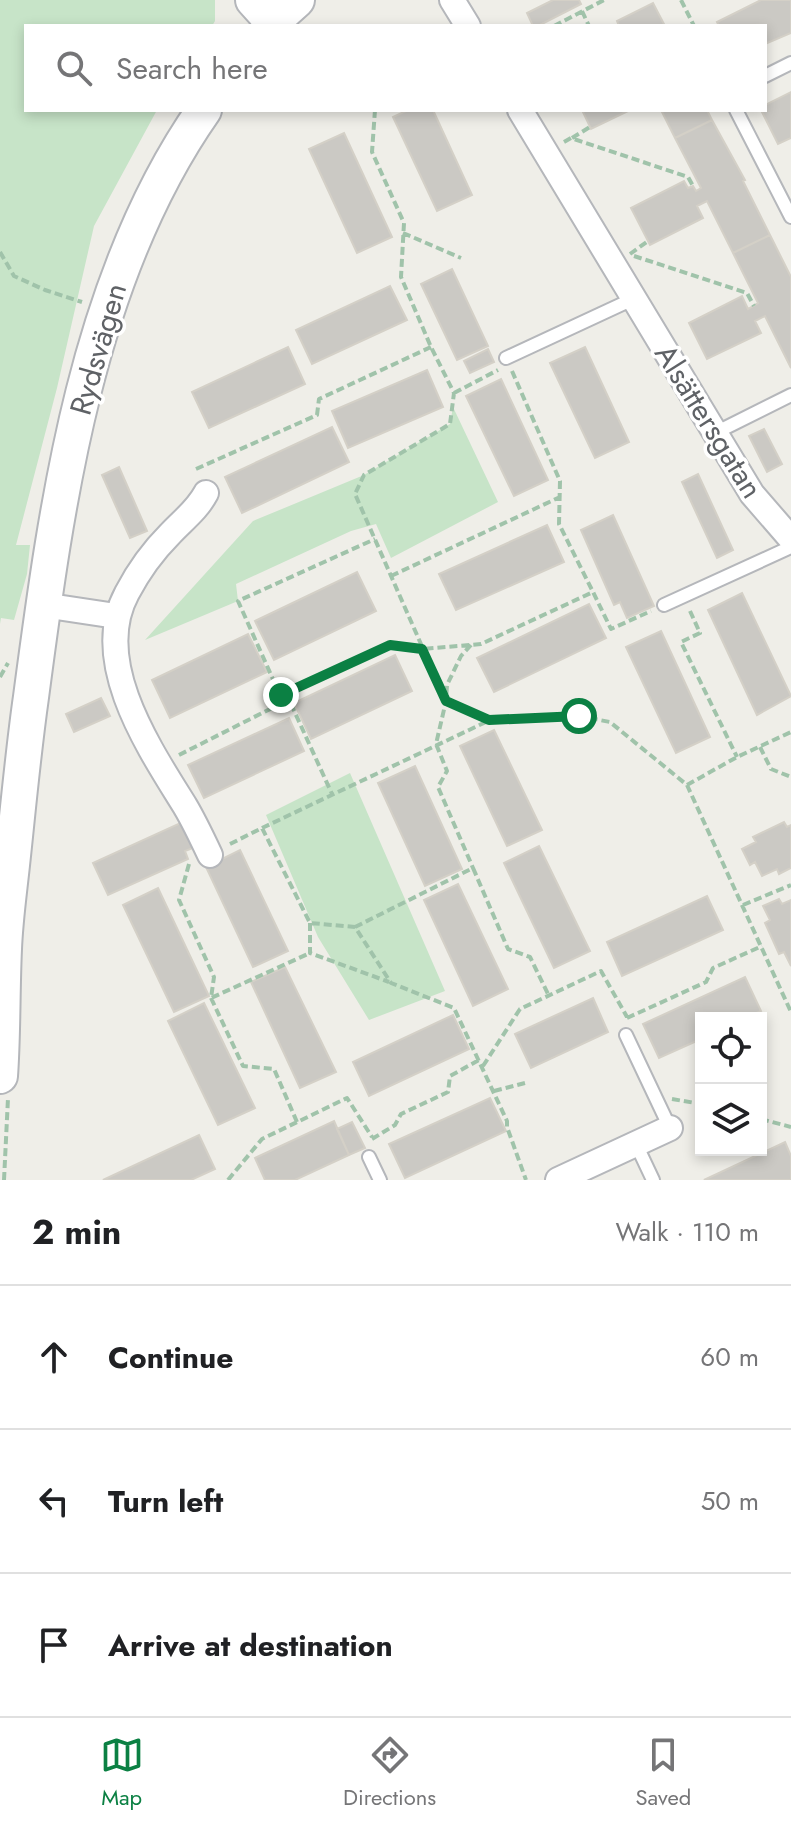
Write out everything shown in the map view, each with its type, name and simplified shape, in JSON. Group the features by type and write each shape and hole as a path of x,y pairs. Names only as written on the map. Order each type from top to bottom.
{"street":[{"path":"452,0 467,24"},
{"name":"Rydsvägen","path":"4,1086 2,956 21,771 43,605 79,407 106,311 135,236 167,172 203,112"},
{"name":"Alsättersgatan","path":"521,112 545,152 621,259 633,299 752,494 791,539"},
{"path":"200,860 186,808 158,766 124,691 116,652 116,616 140,571 168,536 200,504 206,493"},
{"path":"43,605 116,616"},
{"path":"558,1180 670,1128"}],"lane":[{"path":"767,75 791,63"},
{"path":"737,112 791,217"},
{"path":"506,358 633,299"},
{"path":"715,433 791,395"},
{"path":"664,605 791,547"},
{"path":"626,1035 670,1128"},
{"path":"636,1144 653,1180"},
{"path":"369,1157 380,1180"}],"path":[{"path":"558,24 604,0"},
{"path":"681,0 693,24"},
{"path":"582,11 588,24"},
{"path":"375,112 372,152 404,223 401,277 454,393 450,424 364,475 355,494 446,701 489,720"},
{"path":"545,152 590,127"},
{"path":"571,138 688,177 693,186"},
{"path":"403,233 461,258"},
{"path":"621,259 648,241"},
{"path":"0,252 14,276 106,311"},
{"path":"621,259 747,293 754,306"},
{"path":"196,469 317,415 319,399 431,347"},
{"path":"454,393 496,372 506,358"},
{"path":"506,358 560,481 559,524 611,629 664,605"},
{"path":"391,576 560,497"},
{"path":"332,794 238,601 375,539"},
{"path":"158,766 274,707 283,694 390,645 422,649 481,644 593,592"},
{"path":"683,596 700,633 681,642 737,757"},
{"path":"471,645 461,656 447,685 436,744 447,771 438,787 508,949 530,957 549,996"},
{"path":"297,1122 274,1069 243,1066 211,998 214,977 179,900 200,860 489,720 579,716 610,722 687,785 791,1012"},
{"path":"687,785 791,732"},
{"path":"760,747 771,769 791,777"},
{"path":"262,828 310,923 310,953"},
{"path":"310,923 355,927 473,868"},
{"path":"743,905 791,885"},
{"path":"355,927 391,983"},
{"path":"627,1017 706,982 713,968 762,946"},
{"path":"211,998 310,953 454,1008 507,1121 526,1180"},
{"path":"483,1067 520,1009 601,971 627,1017 626,1035"},
{"path":"372,1137 395,1125 401,1114 448,1092 450,1076 479,1060"},
{"path":"494,1091 525,1083"},
{"path":"4,1086 4,1180"},
{"path":"655,1096 695,1103"},
{"path":"228,1180 262,1139 347,1098 372,1137 369,1157"},
{"path":"767,1121 791,1127"}],"green space":[{"path":"0,0 215,0 213,24 24,24 24,112 156,112 94,226 57,388 16,545 30,545 27,574 14,620 1,618 0,624"},
{"path":"453,407 498,502 391,558 376,524 351,531 236,584 238,601 145,640 253,521 364,475 450,424"},
{"path":"350,773 445,991 369,1020 318,937 266,815"}],"building":[{"path":"553,0 579,0 581,4 542,24 532,24 527,13"},
{"path":"761,0 791,0 791,33 767,43 767,24 717,22"},
{"path":"653,3 664,24 618,24 617,21"},
{"path":"791,92 791,138 778,144 762,112 767,112 767,104"},
{"path":"404,112 434,112 472,195 437,211 393,117"},
{"path":"583,112 626,112 591,129"},
{"path":"662,112 708,112 712,120 675,138"},
{"path":"712,120 745,180 770,235 733,253 707,201 697,206 703,218 650,245 631,208 684,181 688,188 693,186 696,191 701,188 675,138"},
{"path":"344,133 392,237 357,253 309,149"},
{"path":"770,235 791,277 791,368 765,316 755,321 761,333 707,359 689,323 742,296 748,309 758,303 733,253"},
{"path":"452,269 488,346 457,360 421,284"},
{"path":"390,286 407,320 312,364 296,330"},
{"path":"288,347 305,384 209,428 192,392"},
{"path":"585,347 629,442 595,458 550,363"},
{"path":"488,349 494,362 470,373 464,361"},
{"path":"427,370 443,407 348,448 332,411"},
{"path":"501,379 548,480 514,496 466,396"},
{"path":"332,427 349,462 242,513 225,477"},
{"path":"764,429 782,464 767,472 749,436"},
{"path":"119,467 147,531 130,538 102,475"},
{"path":"698,474 733,550 717,558 682,482"},
{"path":"613,515 654,606 627,618 620,602 614,605 581,530"},
{"path":"547,525 564,562 456,610 439,574"},
{"path":"357,572 376,611 274,660 255,621"},
{"path":"742,593 791,696 757,715 708,610"},
{"path":"589,604 606,638 494,692 477,658"},
{"path":"661,631 710,737 676,753 626,647"},
{"path":"248,634 267,672 170,718 152,680"},
{"path":"395,655 412,691 311,739 294,703"},
{"path":"101,698 110,716 74,732 66,714"},
{"path":"289,718 304,751 204,798 188,765"},
{"path":"494,730 542,830 507,846 460,746"},
{"path":"415,766 462,869 425,886 378,783"},
{"path":"187,820 198,846 185,851 188,859 108,895 93,863"},
{"path":"784,822 787,827 791,825 791,868 779,874 777,869 762,876 755,862 750,865 742,849 756,842 753,837"},
{"path":"539,846 590,951 554,968 504,863"},
{"path":"240,850 288,951 253,967 206,867"},
{"path":"458,884 508,989 473,1006 424,900"},
{"path":"158,888 209,996 174,1012 123,905"},
{"path":"707,896 723,930 622,976 607,942"},
{"path":"779,899 782,904 791,900 791,966 784,952 779,954 765,923 770,920 763,906"},
{"path":"285,967 336,1072 300,1088 251,982"},
{"path":"745,977 761,1011 695,1012 695,1042 659,1058 643,1024"},
{"path":"593,998 608,1032 531,1068 515,1034"},
{"path":"204,1003 255,1108 218,1125 168,1021"},
{"path":"453,1015 469,1049 369,1096 353,1062"},
{"path":"490,1098 506,1131 405,1178 389,1144"},
{"path":"334,1121 349,1155 295,1180 265,1180 255,1158"},
{"path":"352,1122 365,1148 349,1155 337,1129"},
{"path":"199,1135 215,1169 191,1180 103,1180"},
{"path":"785,1142 791,1156 791,1180 704,1180 755,1156 767,1156 767,1150"}],"route":[{"path":"281,695 390,645 422,649 446,701 489,720 579,716"}]}
